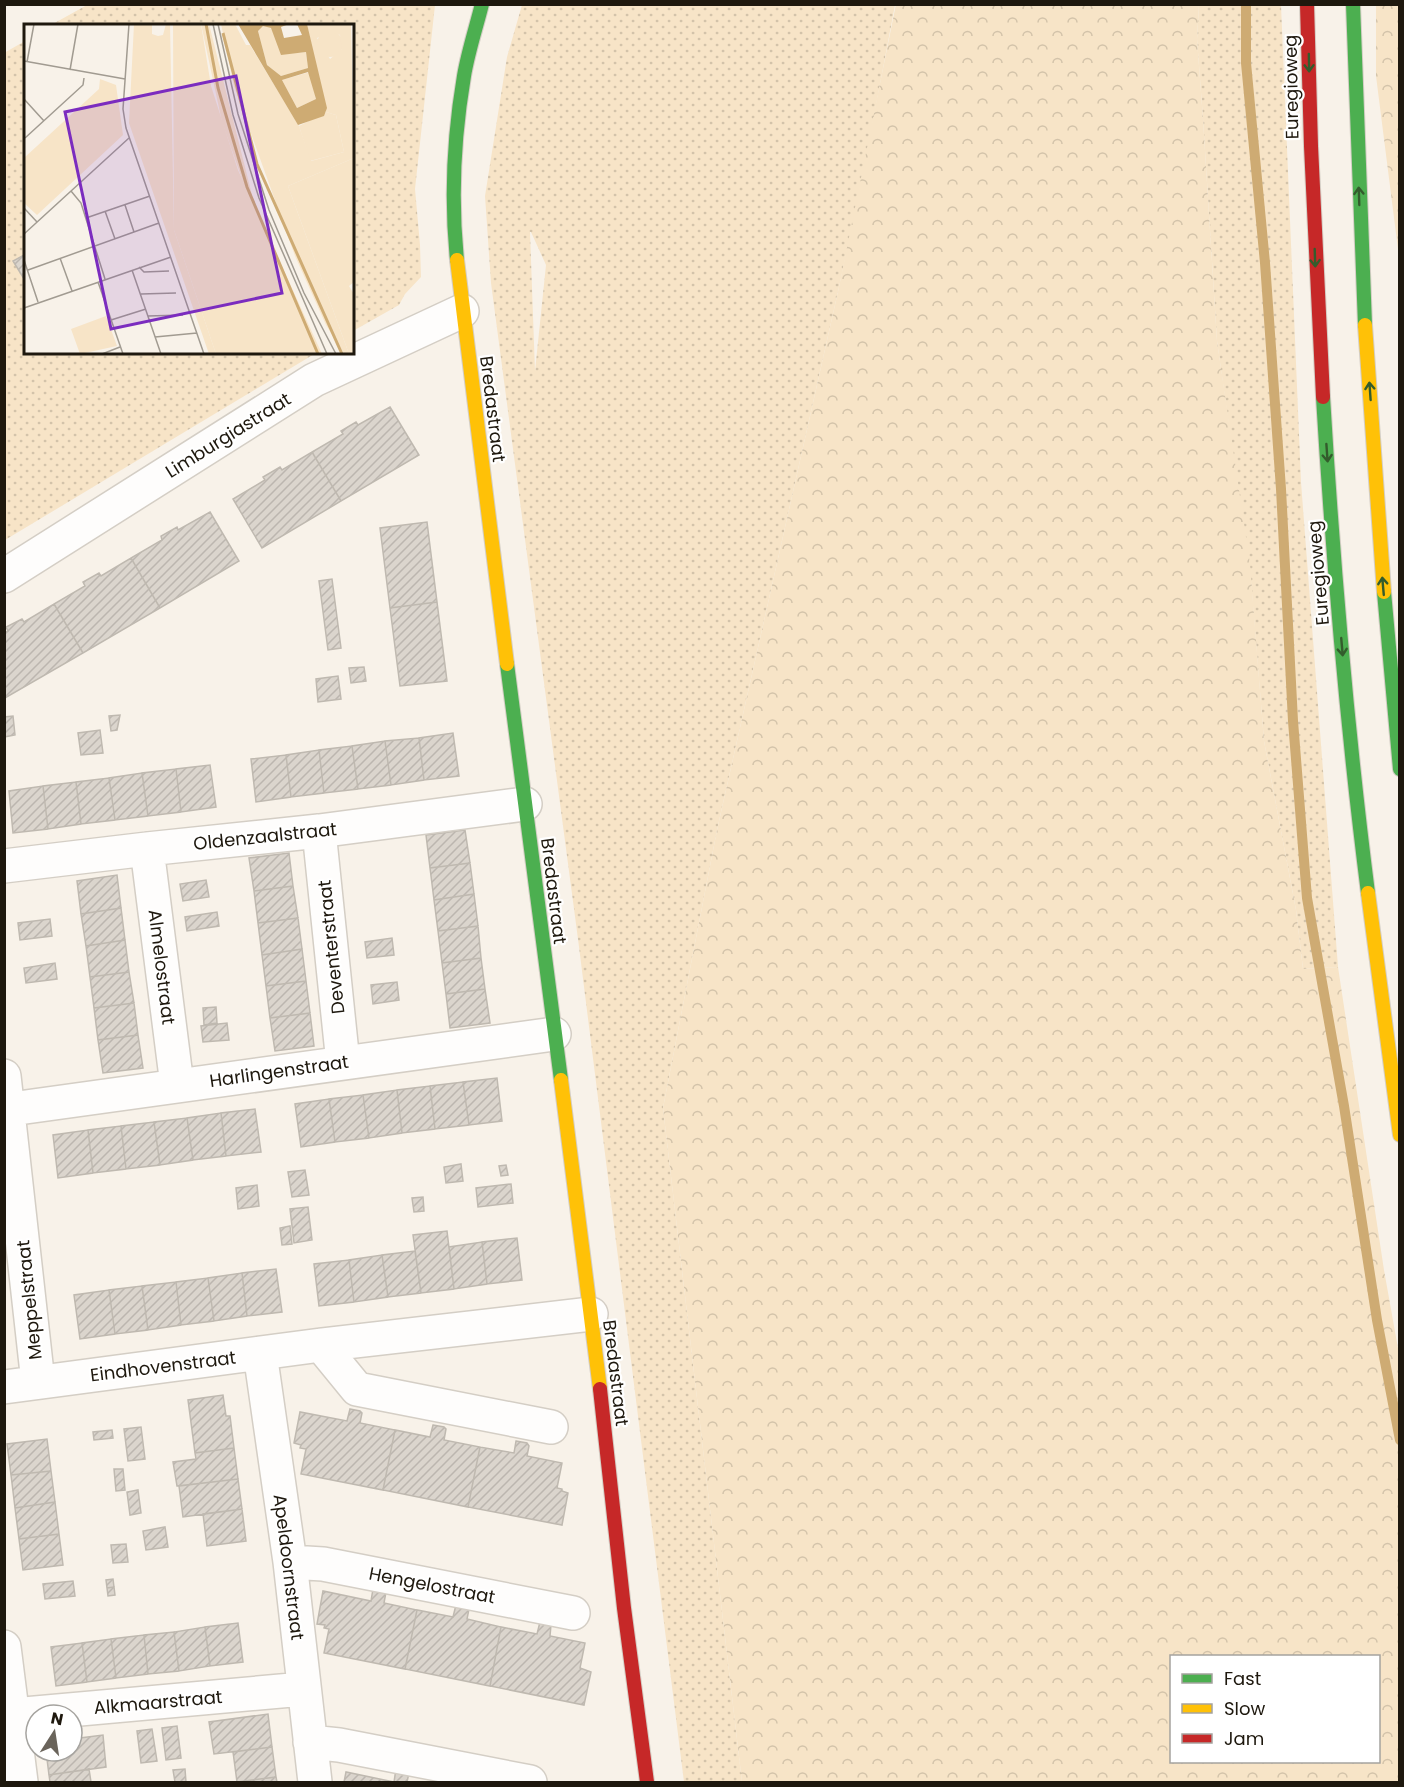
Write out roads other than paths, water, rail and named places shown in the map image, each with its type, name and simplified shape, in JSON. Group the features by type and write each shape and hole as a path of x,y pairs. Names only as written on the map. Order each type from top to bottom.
{"main road":[{"name":"Bredastraat","path":"482,4 464,75 456,140 454,231 462,311 605,1424 624,1608 647,1782"},
{"name":"Euregioweg","path":"1307,4 1317,290 1333,547 1355,792 1400,1135"},
{"path":"1353,4 1364,303 1380,547 1400,769"}],"street":[{"name":"Limburgiastraat","path":"4,576 314,380 462,311"},
{"name":"Oldenzaalstraat","path":"4,866 319,831 525,804"},
{"name":"Deventerstraat","path":"319,831 343,1063"},
{"name":"Almelostraat","path":"147,849 177,1085"},
{"name":"Harlingenstraat","path":"6,1109 554,1034"},
{"name":"Meppelstraat","path":"4,1076 38,1382"},
{"name":"Eindhovenstraat","path":"4,1387 321,1345 591,1314"},
{"path":"321,1345 357,1389 551,1427"},
{"name":"Apeldoornstraat","path":"260,1353 290,1562 315,1782"},
{"name":"Hengelostraat","path":"290,1562 323,1564 573,1613"},
{"path":"4,1647 21,1782"},
{"name":"Alkmaarstraat","path":"13,1715 303,1689"},
{"path":"310,1742 339,1744 530,1782"}],"waterway":[{"path":"1246,4 1246,63 1265,263 1281,489 1293,721 1307,898 1344,1106 1377,1320 1400,1440"}]}
